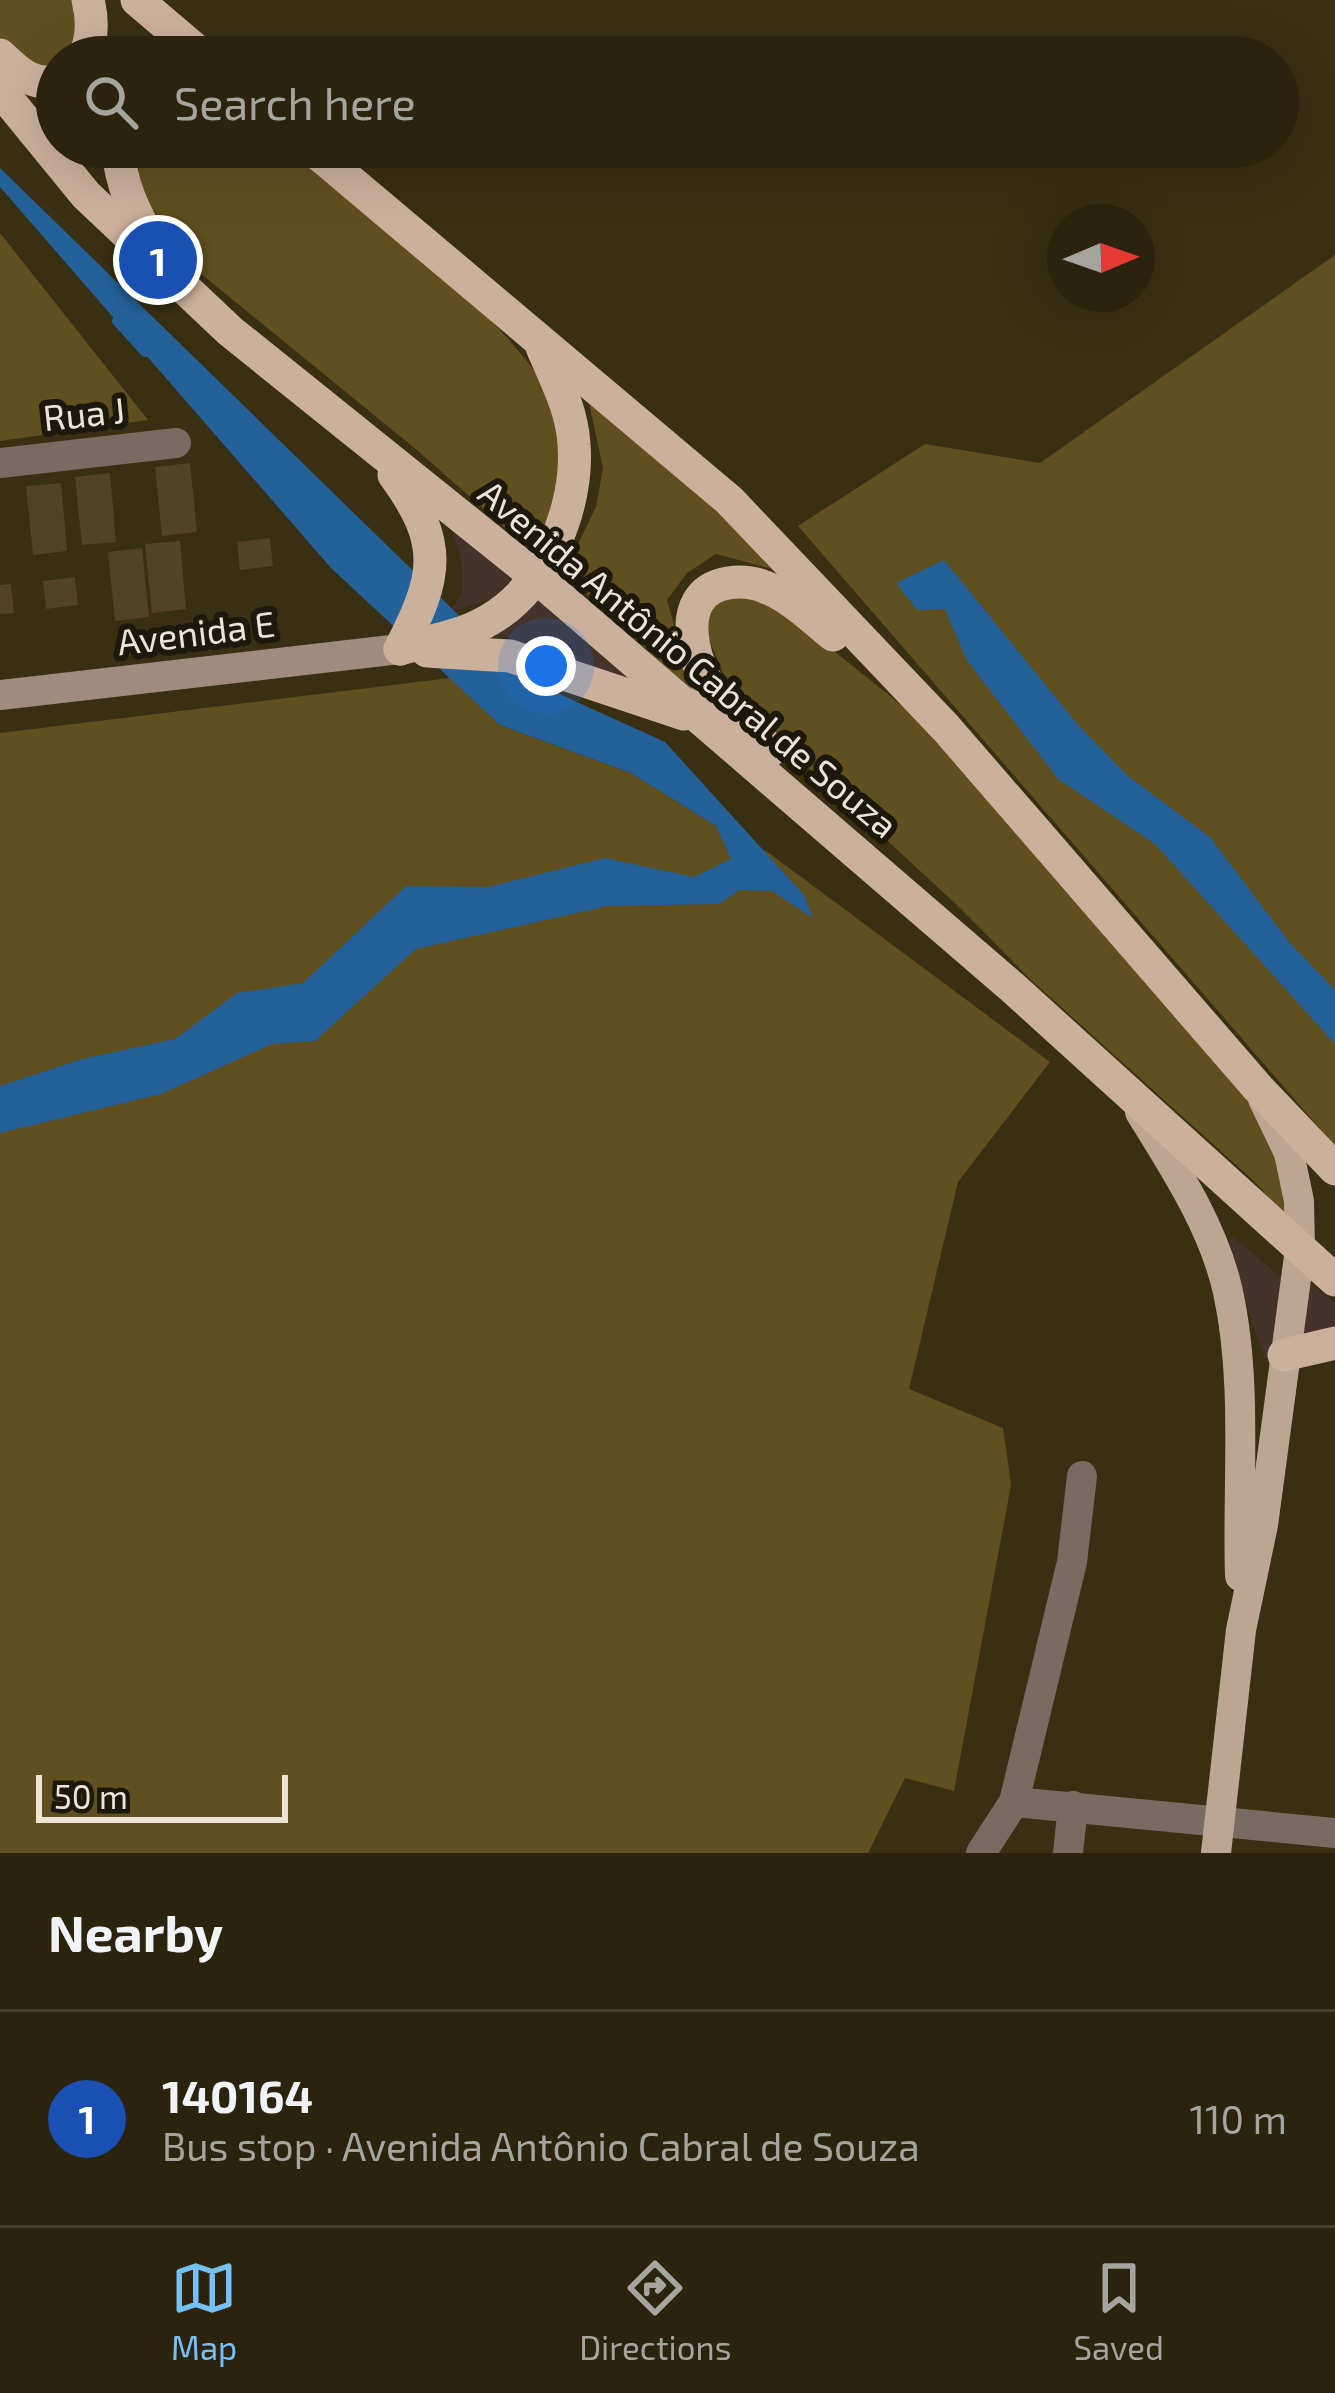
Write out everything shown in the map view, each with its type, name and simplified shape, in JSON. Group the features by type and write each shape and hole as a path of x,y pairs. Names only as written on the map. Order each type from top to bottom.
{"highway":[{"path":"88,0 91,36"},
{"path":"137,0 179,36"},
{"path":"0,55 22,76 36,80"},
{"name":"Avenida Antônio Cabral de Souza","path":"0,90 36,134"},
{"name":"Avenida Antônio Cabral de Souza","path":"64,168 86,195 230,331 535,575 1013,988 1335,1280"},
{"path":"119,168 131,208 172,277"},
{"path":"335,168 729,500 946,728 1258,1088 1335,1169"},
{"path":"400,649 490,620 535,575 562,529 572,485 574,443 566,402 538,340"},
{"path":"372,445 415,503 427,528 431,577 400,649"},
{"path":"946,728 791,601 762,585 720,584 701,594 691,617 693,643 702,675 721,706 960,924 1013,988"},
{"path":"400,649 510,656 702,720"},
{"path":"1284,1355 1335,1342"}],"main road":[{"name":"Avenida E","path":"0,694 400,649"},
{"path":"1125,1087 1178,1173 1227,1287 1238,1350 1241,1630"},
{"path":"1216,1853 1241,1630 1263,1525 1300,1249 1299,1201 1288,1153 1258,1088"}],"street":[{"name":"Rua J","path":"0,463 176,443"},
{"path":"981,1853 1014,1802 1072,1562 1082,1476"},
{"path":"1014,1802 1335,1833"},
{"path":"1068,1853 1073,1806"}],"shaded area":[{"path":"0,0 76,0 82,36 36,36 36,70 0,66"},
{"path":"132,168 312,168 426,258 504,334 549,395 564,448 562,475 535,554 418,451 189,264 134,181"},
{"path":"0,233 148,420 0,441"},
{"path":"1335,255 1335,1146 798,526 925,444 1040,463"},
{"path":"589,403 748,535 776,570 716,554 687,573 667,600 681,650 710,708 564,573 596,507 603,468"},
{"path":"450,522 517,573 493,598 448,613 462,594 462,564"},
{"path":"750,590 920,720 1262,1117 1285,1182 1293,1225 1255,1182 1031,980 746,710 722,671 701,619 710,601"},
{"path":"530,592 646,682 639,693 544,648 492,634"},
{"path":"450,678 500,725 631,773 769,853 1050,1062 958,1182 909,1389 1003,1428 1011,1485 954,1791 905,1778 868,1853 0,1853 0,733"},
{"path":"1233,1237 1288,1283 1274,1357 1265,1359 1226,1243"},
{"path":"1304,1279 1335,1303 1335,1334 1296,1336"}],"water":[{"path":"0,168 522,677 665,742 804,895 813,918 772,891 740,890 719,904 608,906 416,949 315,1041 272,1044 161,1094 0,1133 0,1086 82,1059 175,1039 237,993 303,983 406,886 488,887 605,858 694,877 731,859 716,826 631,773 500,725 331,568 0,187"},
{"path":"944,560 1079,726 1128,776 1210,837 1290,943 1335,990 1335,1044 1155,844 1058,779 966,659 945,609 917,610 896,583"}],"building":[{"path":"190,463 197,532 162,536 155,467"},
{"path":"110,473 116,542 82,545 75,477"},
{"path":"61,483 67,551 33,555 26,486"},
{"path":"270,538 273,566 240,570 237,542"},
{"path":"180,541 186,609 152,613 145,544"},
{"path":"142,548 149,617 115,621 108,552"},
{"path":"75,577 78,605 46,609 43,581"},
{"path":"11,584 14,613 0,614 0,585"}],"waterway":[{"path":"117,321 145,352"}],"place":[{"name":"140164","path":"158,260"}]}
